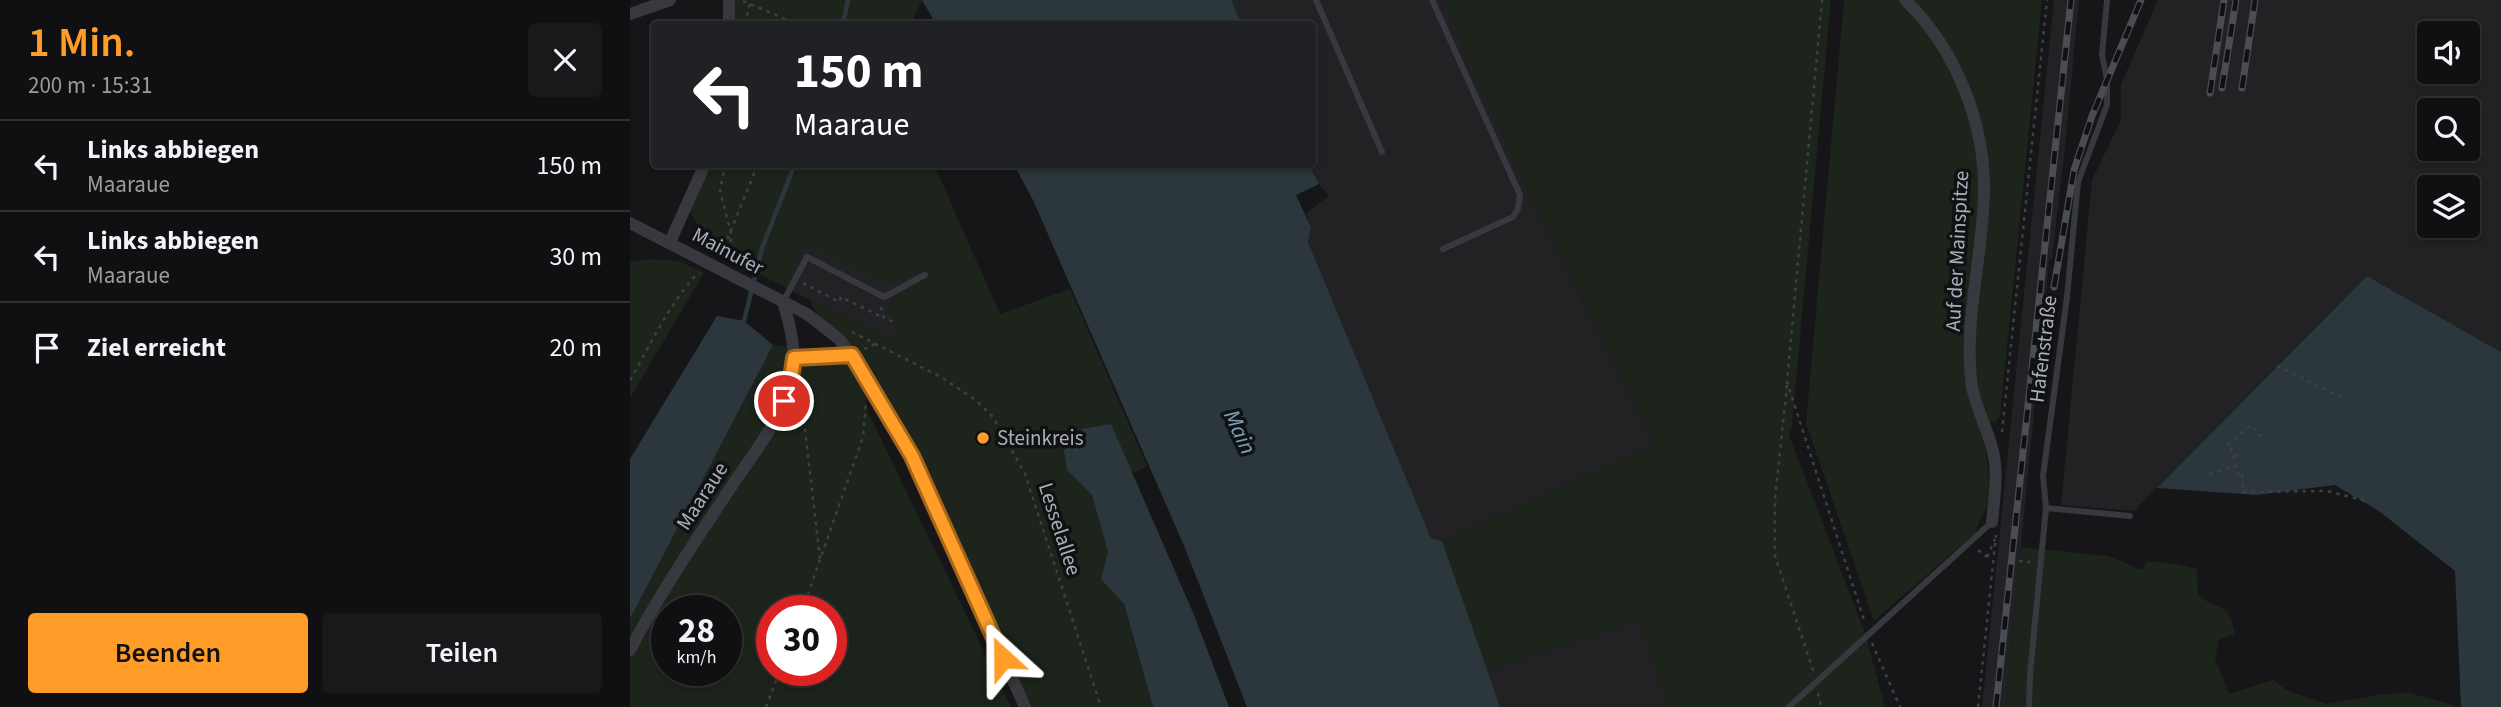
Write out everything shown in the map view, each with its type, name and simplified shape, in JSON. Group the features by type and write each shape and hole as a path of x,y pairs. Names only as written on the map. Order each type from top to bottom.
{"street":[{"path":"630,14 670,0"},
{"path":"729,0 729,21"},
{"name":"Auf der Mainspitze","path":"1905,0 1954,66 1980,135 1984,191 1970,324 1972,388 1993,451 1995,474 1992,522"},
{"name":"Mainufer","path":"703,168 670,242 822,324 852,355 866,374 912,456 1025,707"},
{"path":"630,223 670,242"},
{"name":"Maaraue","path":"630,650 688,552 769,429 789,389 794,358 791,326 783,302"},
{"path":"794,358 852,355"}],"lane":[{"path":"1316,0 1382,152"},
{"path":"1432,0 1520,195 1518,209 1513,216 1443,249"},
{"name":"Hafenstraße","path":"2029,707 2046,508 2043,476 2064,322 2078,182 2107,105 2107,79 2102,55 2107,0"},
{"path":"783,302 807,257 884,297 925,275"},
{"path":"2046,508 2130,516"},
{"path":"1789,707 1992,522"}],"path":[{"path":"740,0 751,2 786,21"},
{"path":"1821,707 1817,683 1775,556 1775,499 1822,0"},
{"path":"1993,451 2004,427 2047,0"},
{"path":"746,21 751,2"},
{"path":"724,168 720,191 731,233 730,273"},
{"path":"630,380 688,283 712,264 731,233 756,168"},
{"path":"795,279 839,302 841,296 894,323"},
{"path":"884,297 881,310 884,318"},
{"name":"Lesselallee","path":"877,343 961,389 993,417 1007,439 1025,474 1101,707"},
{"path":"2277,366 2343,398"},
{"path":"808,595 863,437 866,374"},
{"path":"1787,382 1869,635 1900,707"},
{"path":"801,386 821,562"},
{"path":"2263,438 2250,425 2227,444 2236,457 2243,492 2327,491 2370,502"},
{"path":"2208,474 2236,466"},
{"path":"1978,707 1996,536 1992,522"},
{"path":"1992,558 1987,557 1996,536"},
{"path":"766,707 774,686"}],"shaded area":[{"path":"729,0 922,0 912,21 729,21"},
{"path":"1231,0 1444,0 1528,192 1655,445 1442,541 1431,538 1308,242 1311,227 1306,213 1329,196 1311,168 1316,168 1316,21 1241,21"},
{"path":"1444,0 1831,0 1789,435 1865,633 1885,707 1668,707 1640,621 1486,670 1442,541 1655,445 1528,192"},
{"path":"1844,0 2042,0 2000,416 1996,421 1988,423 1982,432 1988,474 1987,504 1976,532 1874,621 1806,423"},
{"path":"2054,0 2079,0 2064,156 2052,258 2049,260 2005,707 1982,707"},
{"path":"2158,0 2501,0 2501,352 2367,276 2134,511 2061,505 2092,180 2121,120 2121,84"},
{"path":"704,168 935,168 1000,314 1070,289 1147,466 1092,495 1153,707 1025,707 960,561 866,377 866,408 1011,707 630,707 630,619 773,345 851,354 822,324 810,300 902,344 888,310 891,303 906,288 933,276 929,268 887,285 805,244 784,287 735,262 710,245 687,206"},
{"path":"842,168 935,168 1000,315 913,350 784,287"},
{"path":"650,259 680,261 704,273 630,398 630,262"},
{"path":"2021,547 2108,556 2142,570 2148,561 2197,569 2198,594 2225,610 2232,622 2235,634 2219,640 2215,659 2229,694 2273,680 2288,691 2327,704 2382,694 2410,693 2460,707 2005,707"},
{"path":"1640,621 1668,707 1500,707 1486,670"}],"water":[{"path":"922,0 1231,0 1241,21 934,21"},
{"name":"Main","path":"1016,168 1311,168 1319,184 1296,195 1311,227 1308,242 1431,538 1442,541 1500,707 1247,707 1185,548 1033,200"},
{"path":"2367,276 2501,352 2501,707 2461,707 2455,571 2379,511 2335,485 2257,495 2157,488"},
{"path":"717,316 744,321 773,345 630,619 630,459"},
{"path":"1111,424 1194,615 1229,707 1153,707 1124,604 1101,579 1108,552 1092,495 1067,470 1064,450 1082,429"}],"waterway":[{"path":"844,21 848,0"},
{"path":"744,321 762,248 793,168"}],"railway":[{"path":"1996,707 2071,0"},
{"path":"2054,287 2074,170 2092,116 2141,0"},
{"path":"2210,93 2224,0"},
{"path":"2222,88 2236,0"},
{"path":"2242,88 2255,0"}],"place":[{"name":"Steinkreis","path":"983,438"}],"route":[{"path":"784,401 789,389 794,358 852,355 866,374 912,456 1003,658"}]}
